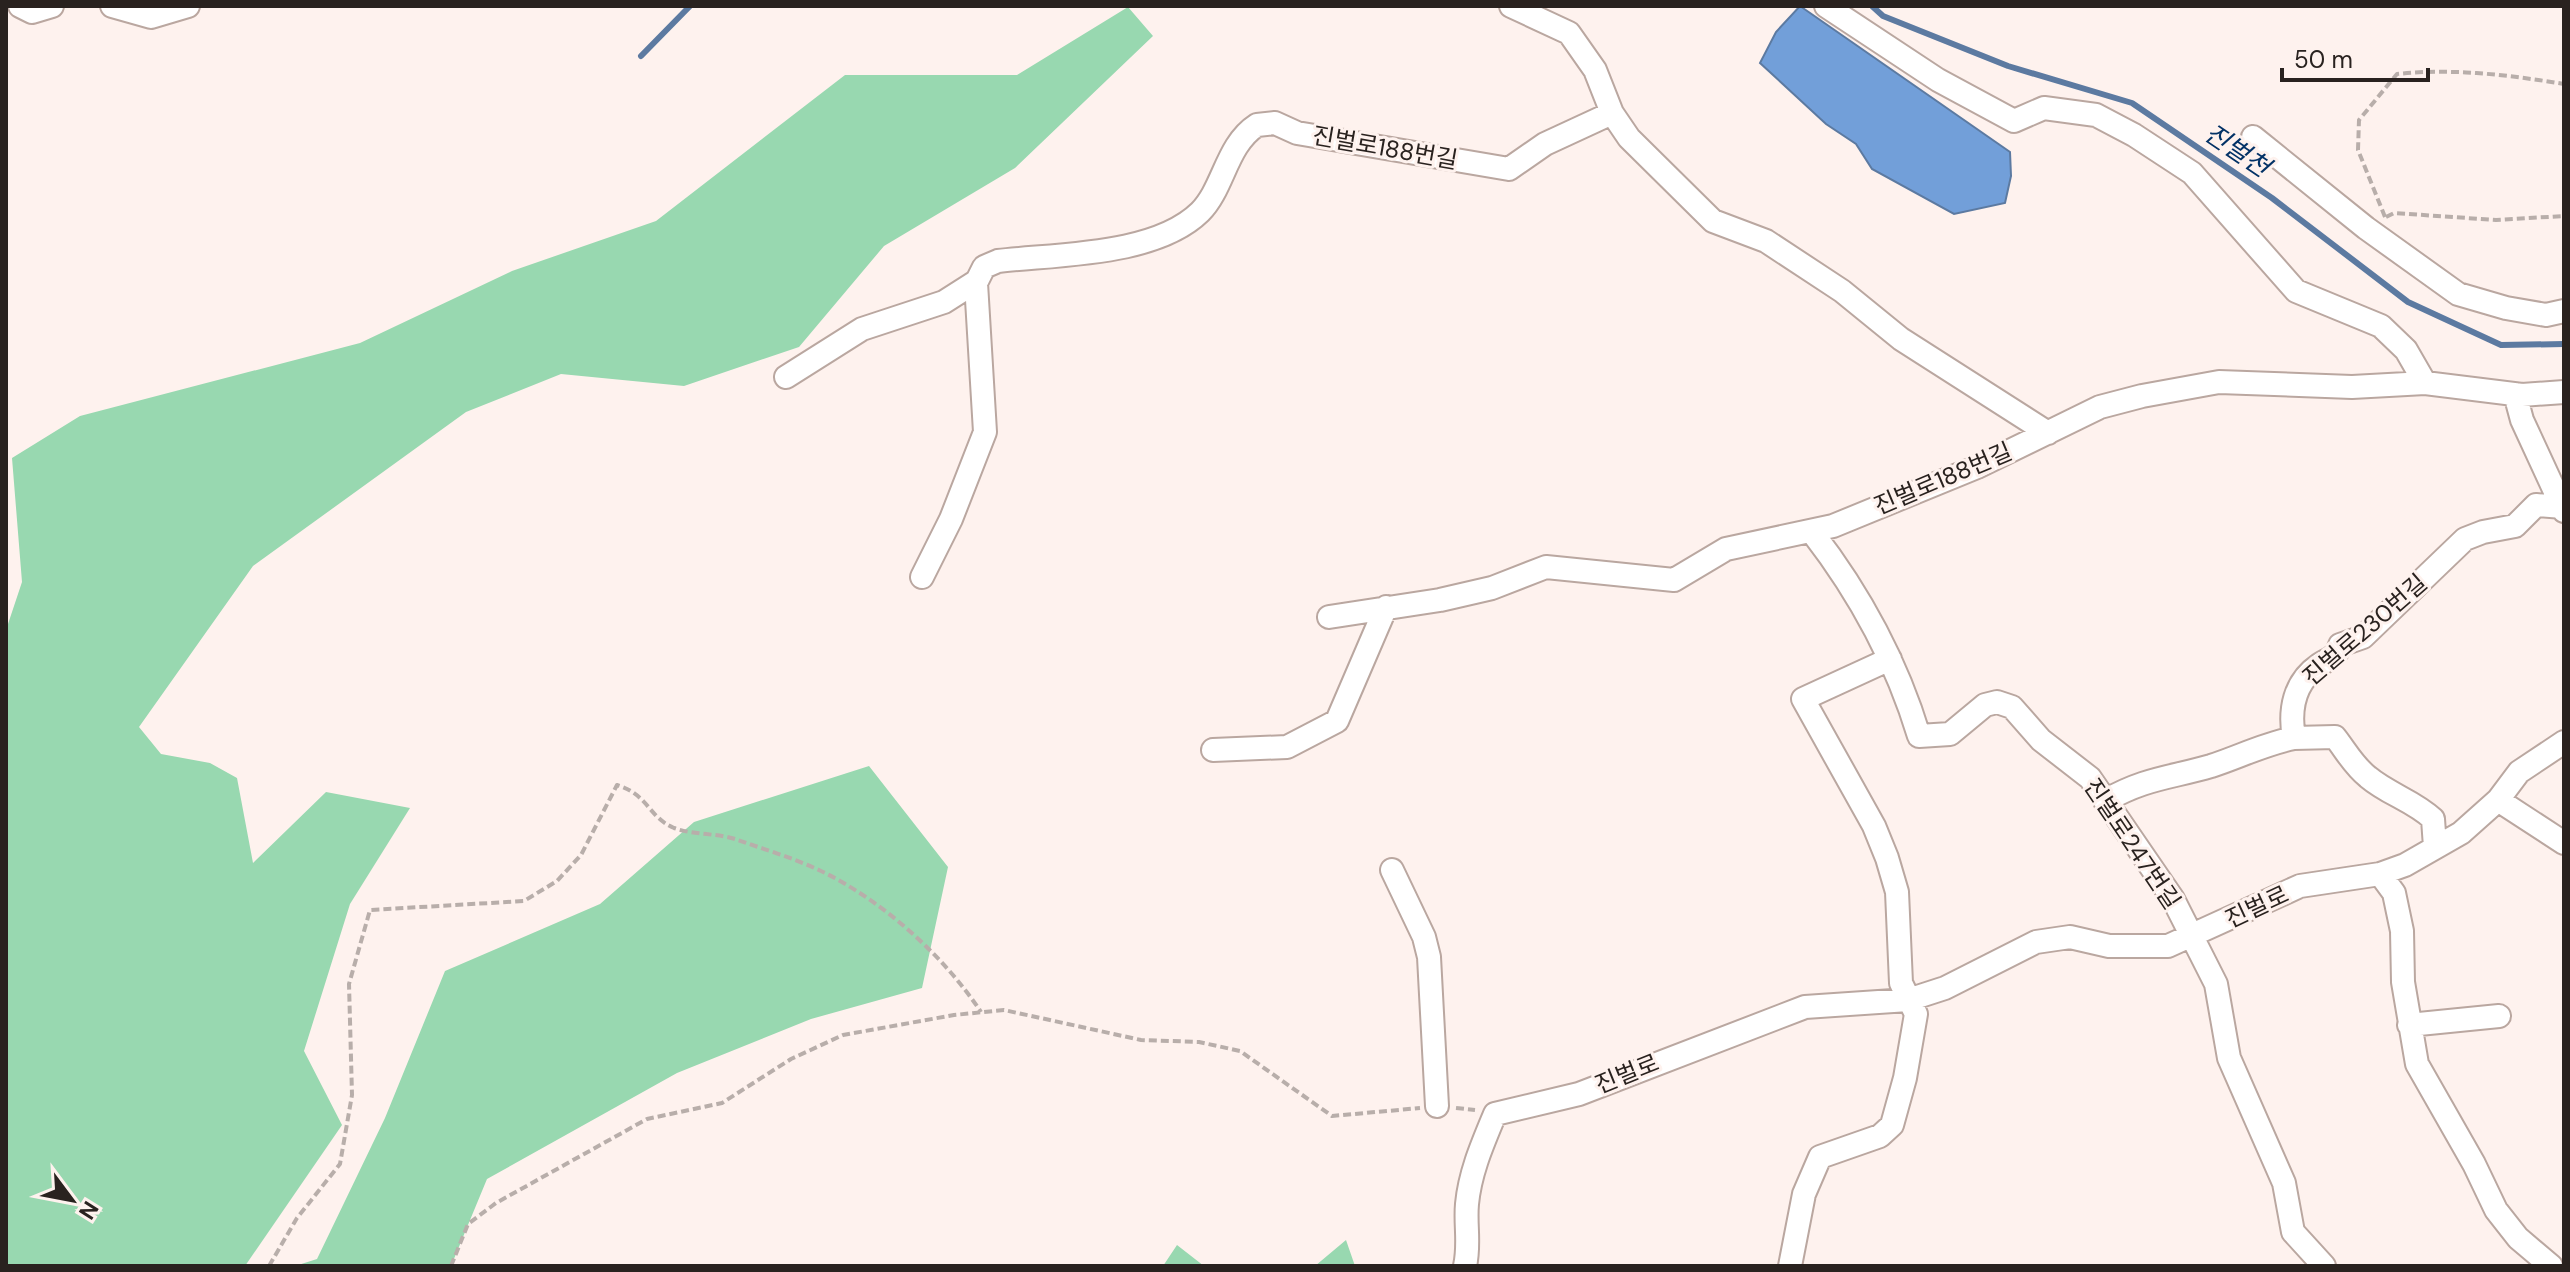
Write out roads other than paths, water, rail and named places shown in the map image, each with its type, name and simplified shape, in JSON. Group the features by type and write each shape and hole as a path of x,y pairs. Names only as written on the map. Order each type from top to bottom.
{"street":[{"path":"20,6 32,12 52,6"},
{"path":"112,6 151,17 188,6"},
{"path":"1511,6 1569,33 1595,70 1612,113"},
{"path":"1826,6 1938,80 2014,121 2044,108 2096,115 2134,135 2192,173 2296,291 2381,326 2406,350 2425,383"},
{"name":"진벌로188번길","path":"977,281 984,267 998,261 1144,243 1176,229 1201,211 1235,149 1257,125 1275,123 1297,133 1509,169 1545,144 1612,113 1646,156 1713,221 1766,241 1842,291 1901,339 2048,433"},
{"path":"2253,137 2375,223 2458,294 2519,311 2546,315 2564,311"},
{"path":"786,377 862,329 944,302 977,281 985,432 951,519 922,577"},
{"name":"진벌로188번길","path":"1329,617 1440,600 1492,588 1546,567 1674,580 1726,549 1763,539 1812,532 1977,467 2100,407 2219,382 2352,387 2425,383 2515,394 2564,392"},
{"path":"2515,394 2522,420 2563,509"},
{"name":"진벌로230번길","path":"2294,738 2292,709 2302,680 2336,656 2340,645 2363,637 2465,539 2515,526 2536,505 2563,509"},
{"name":"진벌로247번길","path":"1812,532 1848,578 1890,659 1919,736 1950,734 1985,705 1997,702 2012,707 2041,740 2090,778 2173,899 2216,984 2229,1058 2284,1183 2293,1232 2324,1266"},
{"path":"1213,750 1287,747 1337,721 1386,607"},
{"path":"1790,1266 1804,1194 1820,1157 1880,1136 1892,1125 1905,1078 1916,1014 1901,983 1897,892 1887,858 1874,826 1803,699 1890,659"},
{"path":"2105,801 2139,782 2211,766 2242,751 2294,738 2335,737 2348,758 2367,777 2419,806 2433,819 2435,847"},
{"name":"진벌로","path":"1465,1266 1470,1245 1467,1205 1476,1159 1495,1114 1579,1094 1805,1007 1910,999 1945,988 2036,942 2070,937 2109,946 2168,946 2300,886 2380,874 2461,833 2498,800 2519,772 2564,742"},
{"path":"2498,800 2564,843"},
{"path":"1392,870 1424,937 1429,957 1437,1106"},
{"path":"2380,874 2394,893 2399,918 2409,1025 2417,1064 2474,1164 2496,1210 2518,1238 2551,1266"},
{"path":"2409,1025 2499,1016"}],"water":[{"path":"1800,6 2010,152 2011,176 2005,203 1954,214 1872,169 1856,144 1826,124 1760,63 1776,32"}],"waterway":[{"name":"진벌천","path":"641,56 690,6"},
{"name":"진벌천","path":"1872,6 1883,16 2008,66 2132,103 2272,198 2408,302 2501,345 2564,344"}]}
